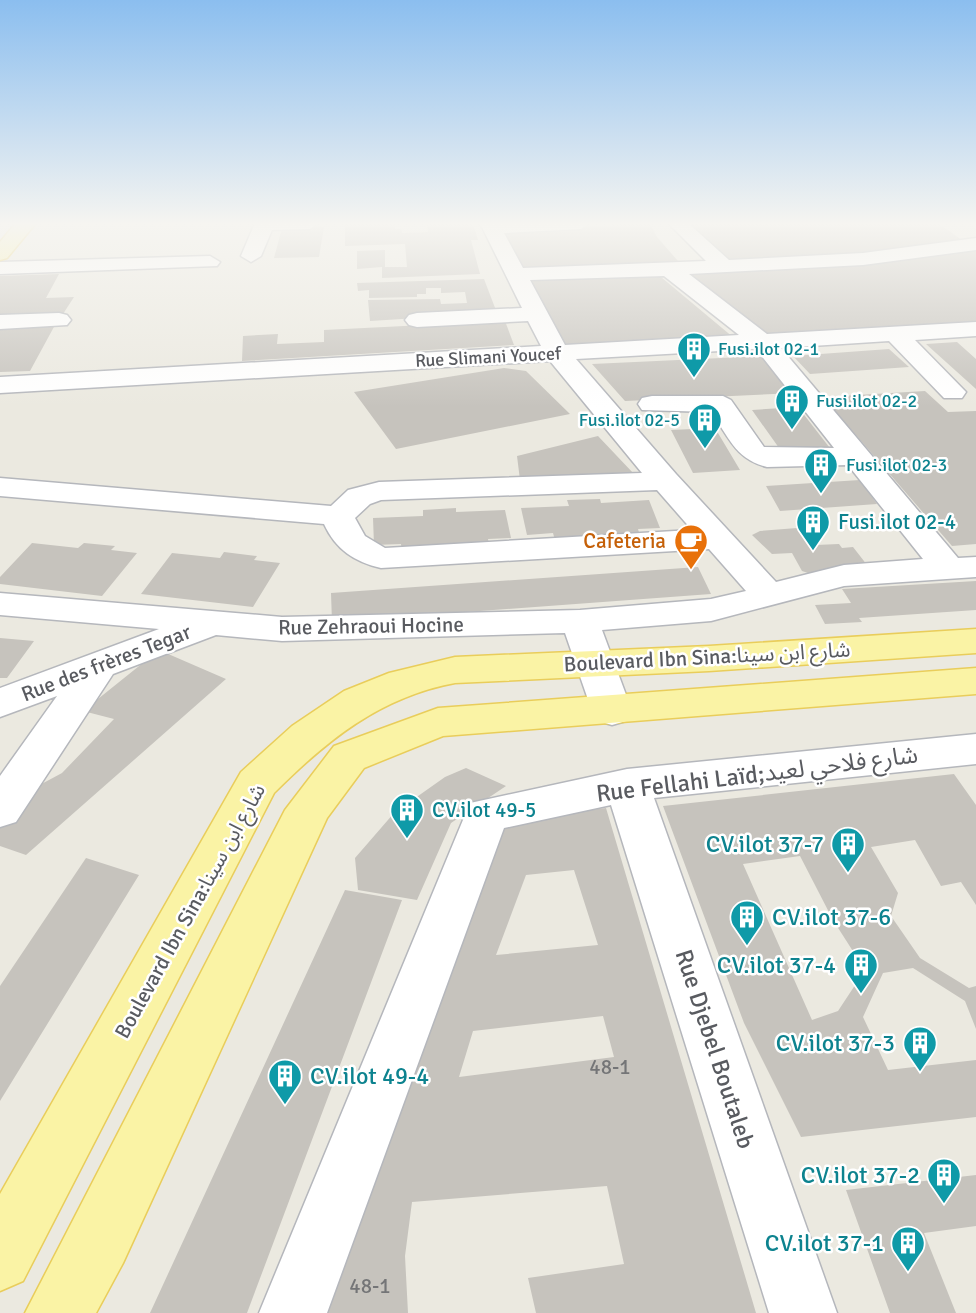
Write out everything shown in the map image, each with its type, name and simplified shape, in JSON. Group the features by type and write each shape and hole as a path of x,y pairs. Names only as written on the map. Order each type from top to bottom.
{"main road":[{"name":"Boulevard Ibn Sina:شارع ابن سينا","path":"0,1258 257,783 310,730 349,705 405,681 480,667 787,655 976,641"},
{"name":"Boulevard Ibn Sina:شارع ابن سينا","path":"59,1313 100,1240 308,810 349,757 438,722 612,711 976,681"}],"street":[{"path":"519,284 556,352 717,539 756,600"},
{"path":"688,284 765,344 859,456 959,560"},
{"path":"417,320 535,314"},
{"path":"0,322 59,320"},
{"name":"Rue Slimani Youcef","path":"0,385 556,352 579,354 896,334 973,332"},
{"path":"896,334 953,392"},
{"path":"652,404 713,402 721,407 754,453 767,458 859,456"},
{"path":"0,487 338,516 359,497 379,491 665,481"},
{"path":"338,516 341,529 349,539 363,552 382,558 717,539"},
{"name":"Rue Zehraoui Hocine","path":"0,604 282,629 580,621 711,610 756,600 796,585 959,560"},
{"path":"580,621 598,664 612,711"},
{"name":"Rue des frères Tegar","path":"0,704 212,623"},
{"path":"0,810 99,666"},
{"name":"Rue Fellahi Laïd;شارع فلاحي لعيد","path":"293,1313 486,814 627,785 976,749"},
{"name":"Rue Djebel Boutaleb","path":"627,785 803,1313"}],"building":[{"path":"0,284 53,284 46,298 74,297 63,314 0,315"},
{"path":"357,284 486,284 497,313 370,321 368,300 440,299 441,304 467,303 465,292 441,293 441,288 426,288 426,294 417,294 417,297 369,298 369,290 358,291"},
{"path":"532,284 670,284 734,338 567,349"},
{"path":"696,284 976,284 976,323 768,340"},
{"path":"505,321 514,345 242,361 243,336 278,334 277,344 324,342 324,330"},
{"path":"55,325 30,371 0,372 0,326"},
{"path":"957,342 976,359 976,389 926,344"},
{"path":"889,349 909,367 810,374 793,356"},
{"name":"Fusi.ilot 02-1","path":"766,356 796,393 625,401 592,364"},
{"path":"504,368 526,371 570,414 396,449 354,392"},
{"path":"925,391 948,412 976,411 976,544 952,546 823,397"},
{"name":"Fusi.ilot 02-2","path":"798,407 833,452 784,455 752,410"},
{"name":"Fusi.ilot 02-5","path":"715,428 740,470 693,473 671,430"},
{"path":"598,436 634,474 520,480 517,456"},
{"name":"Fusi.ilot 02-3","path":"860,480 877,504 780,511 766,486"},
{"path":"600,499 601,503 649,500 660,528 638,529 641,539 556,544 553,533 527,535 521,508 569,506 567,500"},
{"path":"456,508 456,512 505,510 511,538 488,539 490,549 402,554 401,544 374,545 373,518 423,516 423,510"},
{"name":"Fusi.ilot 02-4","path":"797,528 801,535 808,534 816,545 839,544 842,548 853,547 871,570 814,575 802,571 792,553 772,554 752,535 760,531"},
{"path":"32,543 78,548 84,543 115,546 111,550 137,553 102,596 0,584 0,577"},
{"path":"224,552 257,556 254,560 280,563 253,607 141,594 172,553 220,558"},
{"path":"698,567 711,594 332,622 331,593"},
{"path":"976,581 976,610 859,618 862,622 825,624 815,605 851,603 842,589"},
{"path":"0,638 34,641 7,678 0,678"},
{"path":"159,650 226,679 26,855 0,846 0,826 21,795 62,773 114,719 83,711"},
{"name":"CV.ilot 49-5","path":"466,768 506,786 451,823 417,900 358,890 355,858 394,813 445,777"},
{"path":"954,774 976,805 976,905 961,882 941,886 915,840 871,847 898,893 891,916 920,958 969,988 976,986 976,1029 965,1001 913,968 883,973 863,1017 888,1070 976,1060 976,1117 801,1137 744,1023 663,806","holes":["800,856 833,920 865,970 838,1011 812,1020 743,864"]},
{"path":"606,808 756,1313 536,1313 528,1278 624,1264 607,1186 412,1202 405,1256 408,1313 323,1313 367,1205 428,1035 497,821","holes":["574,870 598,945 496,955 526,875","603,1016 614,1057 459,1077 473,1031"]},
{"path":"86,858 139,875 0,1101 0,986"},
{"name":"CV.ilot 49-4","path":"345,890 402,900 247,1313 150,1313"},
{"name":"CV.ilot 37-1","path":"976,1175 976,1226 924,1233 956,1313 890,1313 846,1190"}],"place":[{"name":"Fusi.ilot 02-1","path":"694,379"},
{"name":"Fusi.ilot 02-2","path":"792,431"},
{"name":"Fusi.ilot 02-5","path":"705,450"},
{"name":"Fusi.ilot 02-3","path":"821,495"},
{"name":"Fusi.ilot 02-4","path":"813,552"},
{"name":"Cafeteria","path":"691,571"},
{"name":"CV.ilot 49-5","path":"407,840"},
{"name":"CV.ilot 37-7","path":"848,874"},
{"name":"CV.ilot 37-6","path":"747,947"},
{"name":"CV.ilot 37-4","path":"861,995"},
{"name":"CV.ilot 37-3","path":"920,1073"},
{"name":"CV.ilot 49-4","path":"285,1106"},
{"name":"CV.ilot 37-2","path":"944,1205"},
{"name":"CV.ilot 37-1","path":"908,1273"}]}
